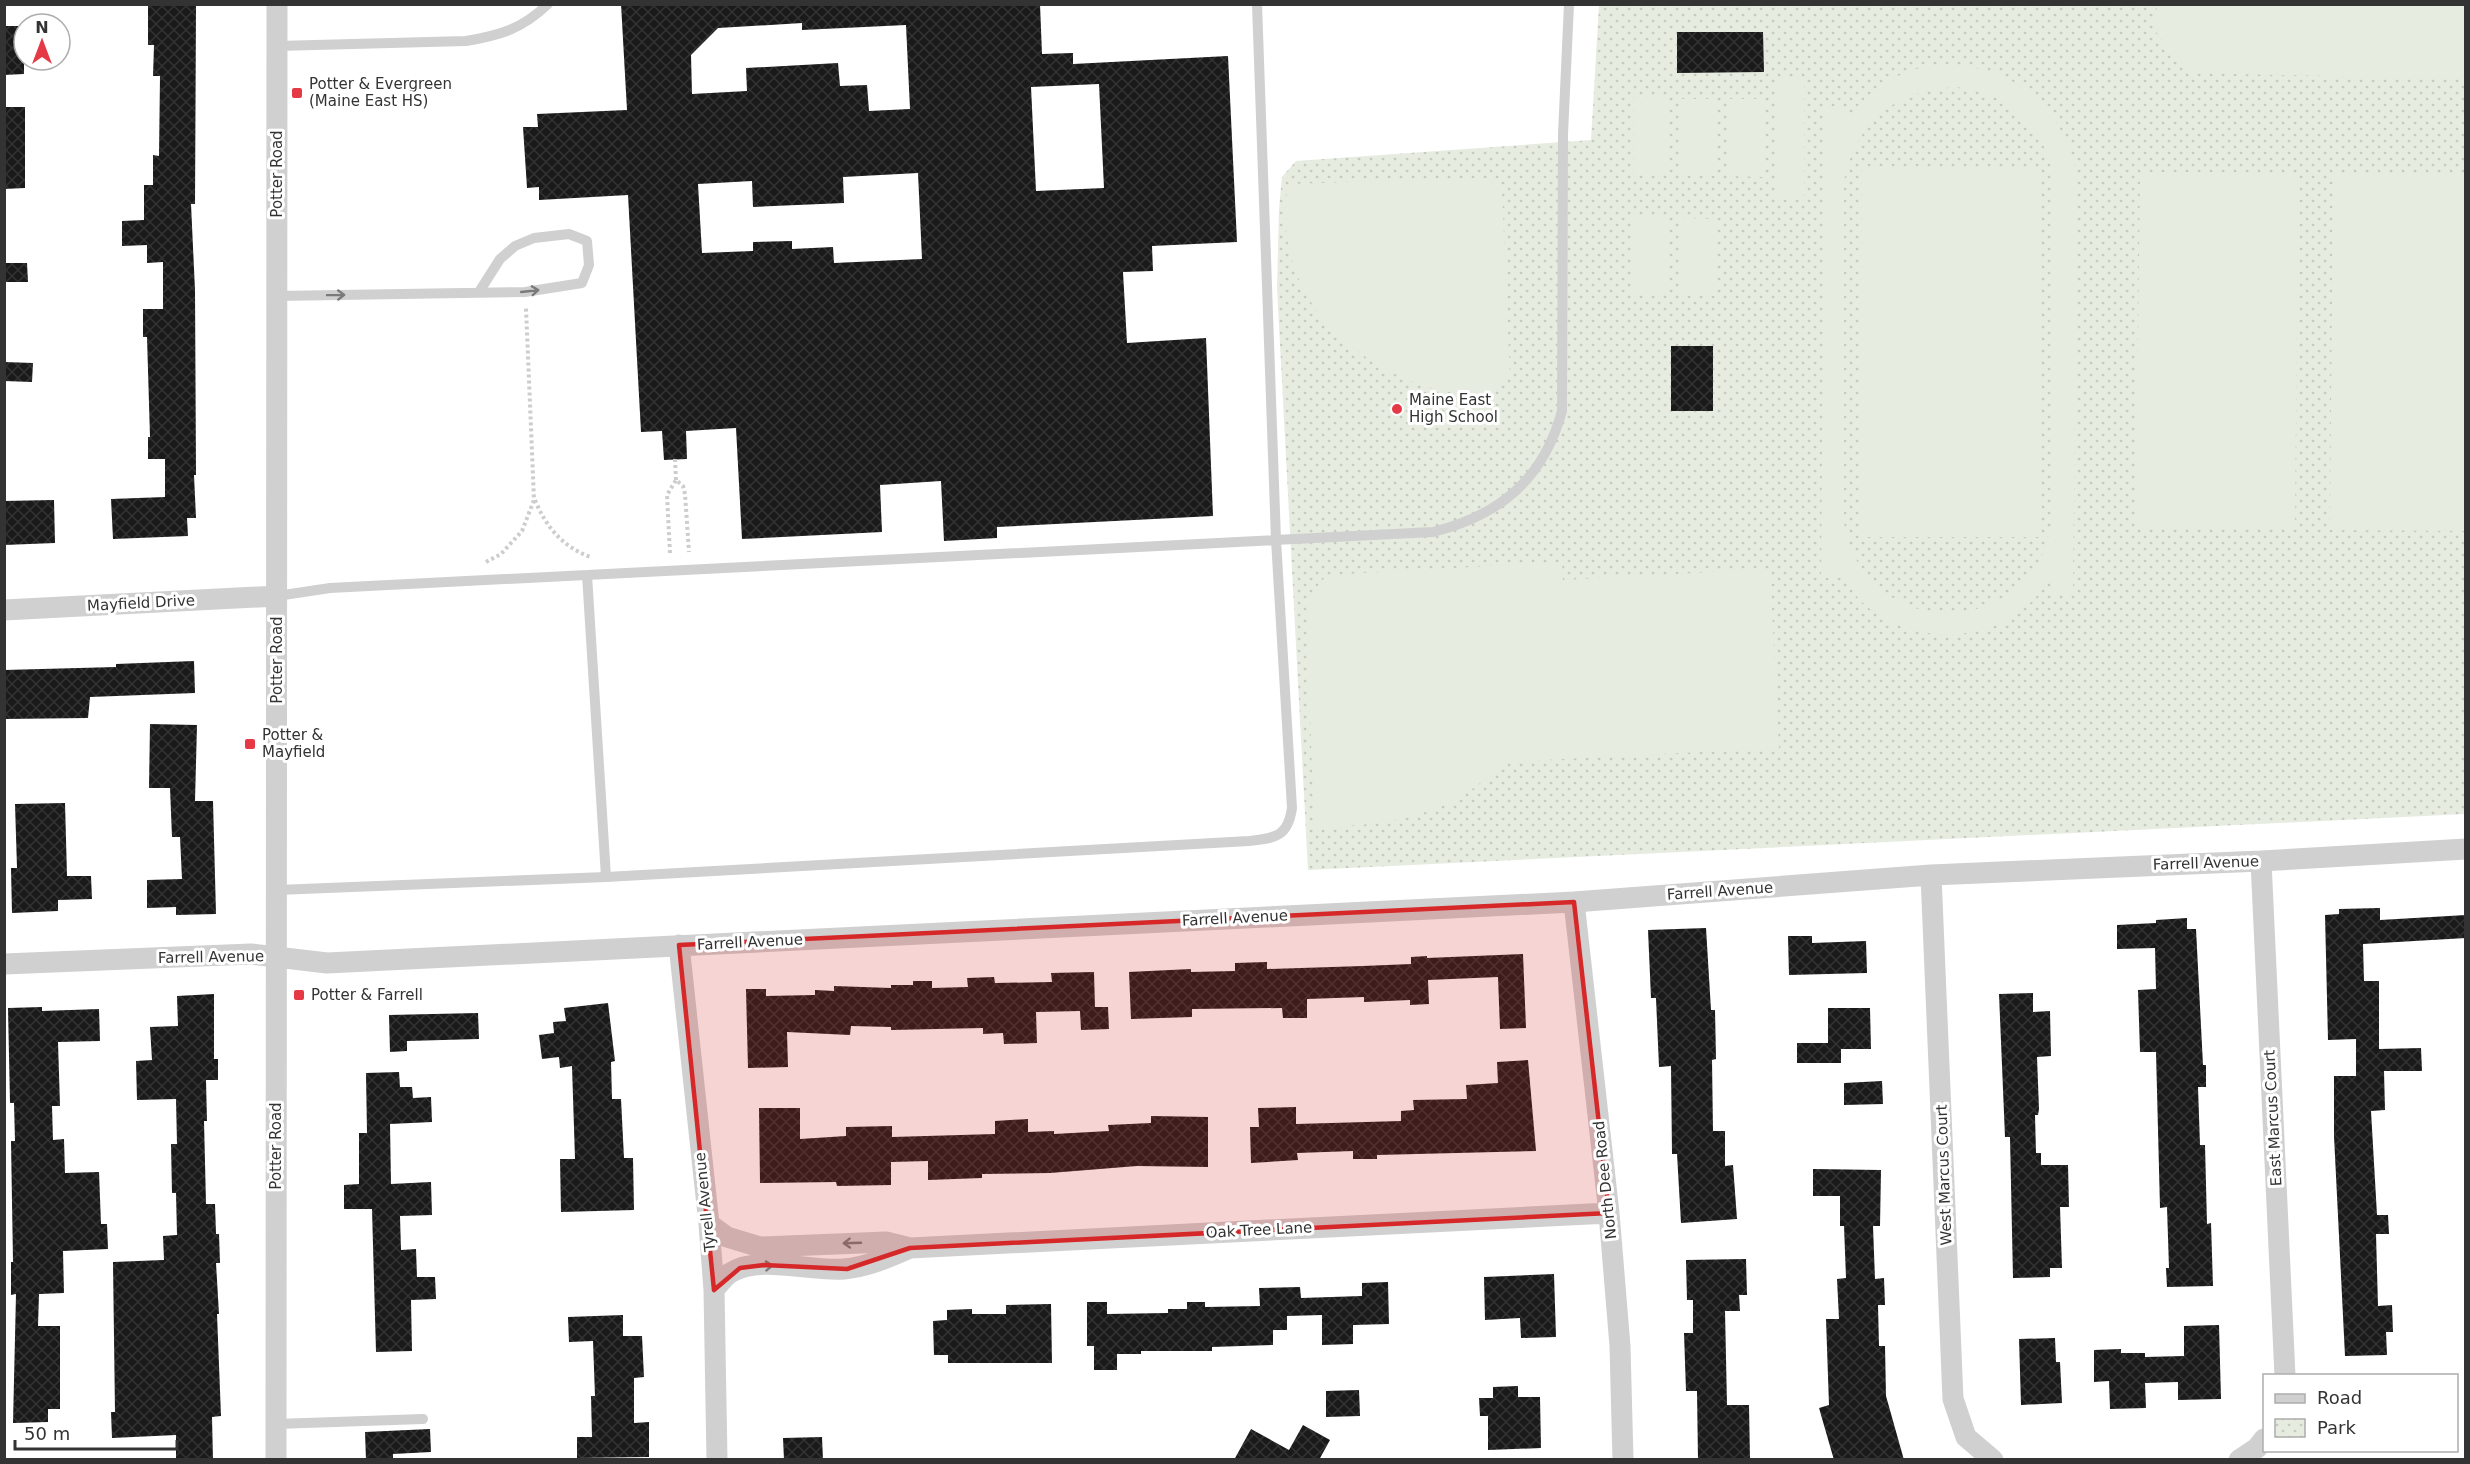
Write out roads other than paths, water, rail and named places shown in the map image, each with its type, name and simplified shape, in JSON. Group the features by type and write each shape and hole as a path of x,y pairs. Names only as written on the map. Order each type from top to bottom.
{"street":[{"name":"Potter Road","path":"276,1460 277,4"},
{"name":"Mayfield Drive","path":"4,610 277,596"},
{"name":"Farrell Avenue","path":"4,964 251,954 327,963 1574,902 1931,875 2261,861 2466,849"},
{"name":"East Marcus Court","path":"2261,861 2285,1374"},
{"name":"West Marcus Court","path":"1931,875 1953,1399 1965,1437 1993,1460"},
{"name":"North Dee Road","path":"1574,902 1609,1213 1620,1346 1623,1460"},
{"name":"Tyrell Avenue","path":"679,945 714,1290 717,1460"},
{"name":"Oak Tree Lane","path":"709,1224 727,1237 760,1247 886,1242 910,1248 1609,1213"},
{"name":"Oak Tree Lane","path":"714,1290 728,1274 740,1268 764,1265 847,1269 889,1257 910,1248"},
{"path":"2239,1460 2263,1441"}],"lane":[{"path":"277,46 466,41 494,36 514,29 530,21 548,4"},
{"path":"277,890 606,877 1249,842 1271,839 1283,833 1290,823 1292,808 1276,540 1257,4"},
{"path":"277,596 321,588 1433,532 1459,525 1486,513 1512,495 1530,478 1556,434 1562,411 1563,134 1569,4"},
{"path":"277,296 525,292 582,283 589,266 587,241 569,234 534,238 515,246 500,259 479,292"},
{"path":"587,575 606,877"},
{"path":"276,1424 423,1419"}],"place":[{"name":"Potter & Evergreen (Maine East HS)","path":"297,93"},
{"name":"Maine East High School","path":"1397,409"},
{"name":"Potter & Mayfield","path":"250,744"},
{"name":"Potter & Farrell","path":"299,995"}]}
